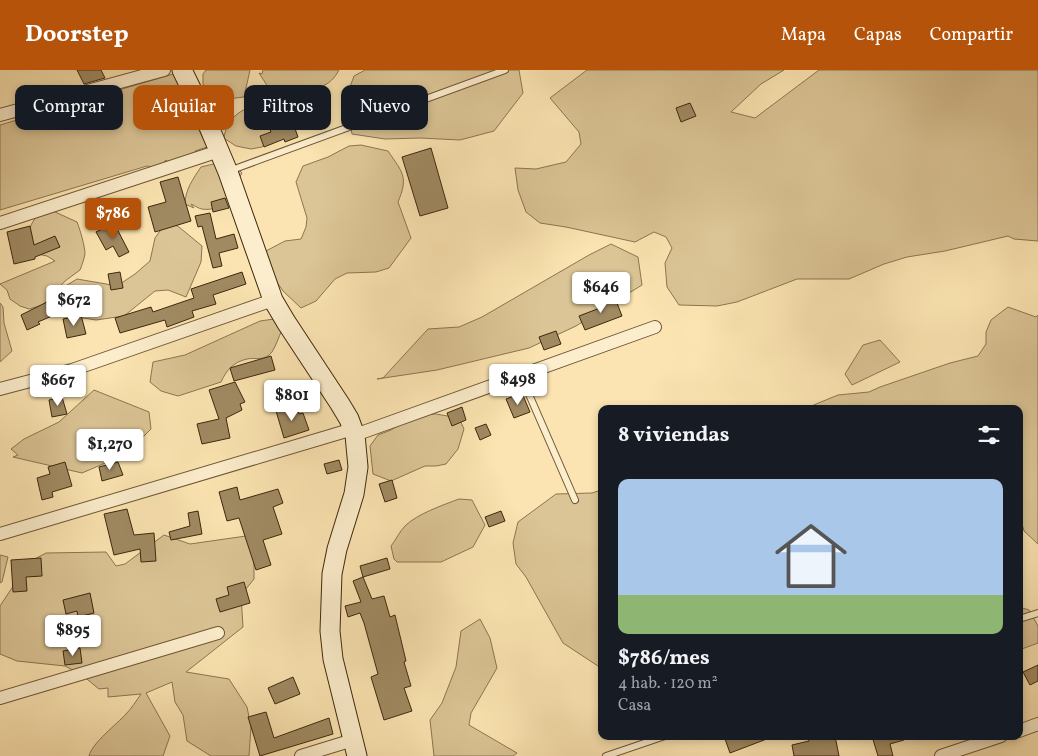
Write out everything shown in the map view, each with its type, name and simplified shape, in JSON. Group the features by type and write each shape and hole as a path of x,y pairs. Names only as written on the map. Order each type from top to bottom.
{"main road":[{"path":"182,70 204,115 228,172 274,300 286,322 340,404 354,432 358,467 354,494 337,549 332,574 330,624 333,659 355,748"}],"street":[{"path":"0,115 164,70"},
{"path":"0,223 219,151"},
{"path":"0,389 72,370 274,300"},
{"path":"0,534 354,432 521,376 655,327"},
{"path":"0,698 218,632"},
{"path":"1023,730 1038,724"},
{"path":"941,756 989,740"},
{"path":"301,756 355,748"}],"lane":[{"path":"228,172 505,70"},
{"path":"521,376 575,500"},
{"path":"1023,618 1038,613"},
{"path":"606,756 653,740"}],"shaded area":[{"path":"206,70 250,70 247,85 244,85 244,97 234,98 234,85 204,85 203,74"},
{"path":"263,70 339,70 324,85 267,85 259,73 262,74"},
{"path":"365,70 519,70 523,93 494,131 460,140 385,139 352,134 351,130 428,130 428,85 351,85 354,76"},
{"path":"587,70 784,70 761,84 731,112 755,118 819,70 1038,70 1038,241 1014,239 1008,236 945,251 907,257 884,264 849,279 797,279 737,302 717,306 679,305 667,287 665,263 672,248 666,237 654,232 635,242 540,223 526,212 518,190 515,168 536,169 566,162 581,144 579,132 550,98"},
{"path":"173,74 178,85 136,85"},
{"path":"133,86 133,130 199,130 207,147 195,151 194,156 170,164 166,160 158,168 147,166 0,210 0,125 15,121 15,130 123,130 123,89"},
{"path":"244,110 244,130 277,130 262,147 251,149 236,146 222,137 224,137 226,130 234,130 234,117"},
{"path":"361,145 388,151 400,170 403,186 398,202 411,238 389,268 376,272 347,273 335,279 316,301 301,308 283,291 276,281 264,252 285,241 301,239 306,227 307,218 296,182 303,166 328,157 349,146"},
{"path":"230,160 242,173 222,204 210,209 201,209 191,204 194,208 185,204 188,189 201,167"},
{"path":"42,209 53,211 77,222 85,254 80,270 65,281 43,305 29,309 20,306 10,299 7,290 0,284 55,261 47,256 37,254 29,235 33,221"},
{"path":"167,221 179,227 202,246 201,262 186,297 168,290 155,291 124,316 96,320 77,317 69,313 55,298 59,290 77,279 112,285 120,284 135,274 150,261 155,238"},
{"path":"611,244 638,257 642,285 576,326 529,348 437,370 377,379 383,378 428,329 459,327 482,317"},
{"path":"0,303 3,307 4,323 12,351 0,362"},
{"path":"1008,307 1036,317 1038,315 1038,544 1024,531 1023,527 1023,405 814,405 838,395 869,392 950,363 978,356 986,344 986,332 991,320"},
{"path":"274,319 282,330 272,352 263,358 247,359 238,362 225,374 221,382 178,396 161,391 150,382 153,362 185,355 260,321"},
{"path":"880,340 900,362 852,385 845,374 863,345"},
{"path":"94,390 149,412 151,429 133,447 117,458 82,473 13,457 18,455 11,449 24,439 59,422"},
{"path":"436,414 459,418 464,429 458,449 446,464 425,466 391,481 373,474 370,446 378,435 391,430 415,415"},
{"path":"598,491 598,666 563,643 526,577 516,564 513,543 518,522 556,494 592,493"},
{"path":"459,499 472,500 485,525 473,547 441,562 397,562 394,559 391,546 405,526 423,514"},
{"path":"164,535 190,544 246,536 254,547 254,579 241,595 243,627 186,672 229,679 247,707 251,727 249,756 211,756 187,741 183,715 175,702 172,682 146,693 170,736 163,756 89,756 95,745 128,712 141,694 108,697 108,688 99,689 82,675 65,666 17,661 0,654 0,606 29,562 46,553 106,552 116,566 125,564"},
{"path":"0,555 8,557 2,582 0,583"},
{"path":"1023,608 1029,610 1038,626 1038,643 1023,649"},
{"path":"480,619 490,638 497,668 471,713 469,725 517,753 513,756 434,756 430,720 442,703 456,667 461,631"}],"building":[{"path":"77,70 101,70 105,78 84,84"},
{"path":"690,103 696,116 681,122 676,108"},
{"path":"270,130 296,130 298,137 285,142 284,139 264,147 260,136 271,132"},
{"path":"431,148 448,208 420,216 402,157"},
{"path":"178,177 191,221 155,232 148,207 166,202 160,182"},
{"path":"225,198 229,208 213,212 211,202"},
{"path":"210,213 216,239 234,234 238,248 219,253 222,266 213,268 202,226 198,227 195,216"},
{"path":"114,223 129,252 119,257 113,246 106,250 96,232"},
{"path":"30,226 34,245 55,236 60,247 35,257 35,259 14,264 7,232"},
{"path":"120,272 123,288 111,290 108,274"},
{"path":"242,272 246,284 213,295 216,304 192,311 194,317 167,327 165,320 120,333 115,318 151,307 153,312 194,298 191,289"},
{"path":"615,298 622,316 585,330 579,316 600,308 598,304"},
{"path":"47,302 52,316 38,322 40,324 27,330 21,315"},
{"path":"81,315 86,334 67,338 63,319"},
{"path":"556,331 561,344 544,350 539,337"},
{"path":"271,356 275,370 234,381 230,368"},
{"path":"235,382 245,402 240,404 242,410 226,418 230,438 202,444 197,424 219,419 209,390"},
{"path":"522,393 530,412 514,418 506,399"},
{"path":"62,397 67,414 52,417 49,400"},
{"path":"296,405 299,414 303,413 309,430 284,438 276,411"},
{"path":"462,407 466,420 452,426 447,413"},
{"path":"486,424 491,435 480,440 475,428"},
{"path":"339,460 342,470 327,474 324,464"},
{"path":"65,462 72,486 52,492 53,497 42,500 37,478 50,474 48,467"},
{"path":"118,462 123,475 102,481 99,467"},
{"path":"392,480 397,498 385,502 379,484"},
{"path":"237,487 240,500 278,489 283,503 273,507 282,534 263,540 271,565 256,570 239,518 227,521 219,492"},
{"path":"127,509 134,535 154,533 156,561 141,562 140,549 114,555 104,514"},
{"path":"198,511 202,534 171,540 169,532 190,526 188,513"},
{"path":"501,511 505,521 489,527 485,517"},
{"path":"41,558 42,576 26,577 27,591 13,592 11,560"},
{"path":"387,558 390,569 363,577 360,566"},
{"path":"363,577 372,599 384,596 390,617 395,615 406,661 404,662 411,686 404,688 412,711 384,720 371,677 378,674 364,623 360,613 348,617 345,606 361,602 353,581"},
{"path":"244,582 250,603 220,612 216,599 229,595 227,587"},
{"path":"90,593 94,613 78,617 77,611 66,614 63,600"},
{"path":"80,648 82,663 65,665 63,651"},
{"path":"1038,665 1038,681 1030,685 1023,672"},
{"path":"293,677 300,694 275,704 268,688"},
{"path":"266,712 274,738 329,718 333,734 260,756 248,717"},
{"path":"725,740 764,740 730,753"},
{"path":"836,740 839,756 794,756 792,745 809,741"},
{"path":"873,740 904,740 890,744 893,756 878,756"}]}
